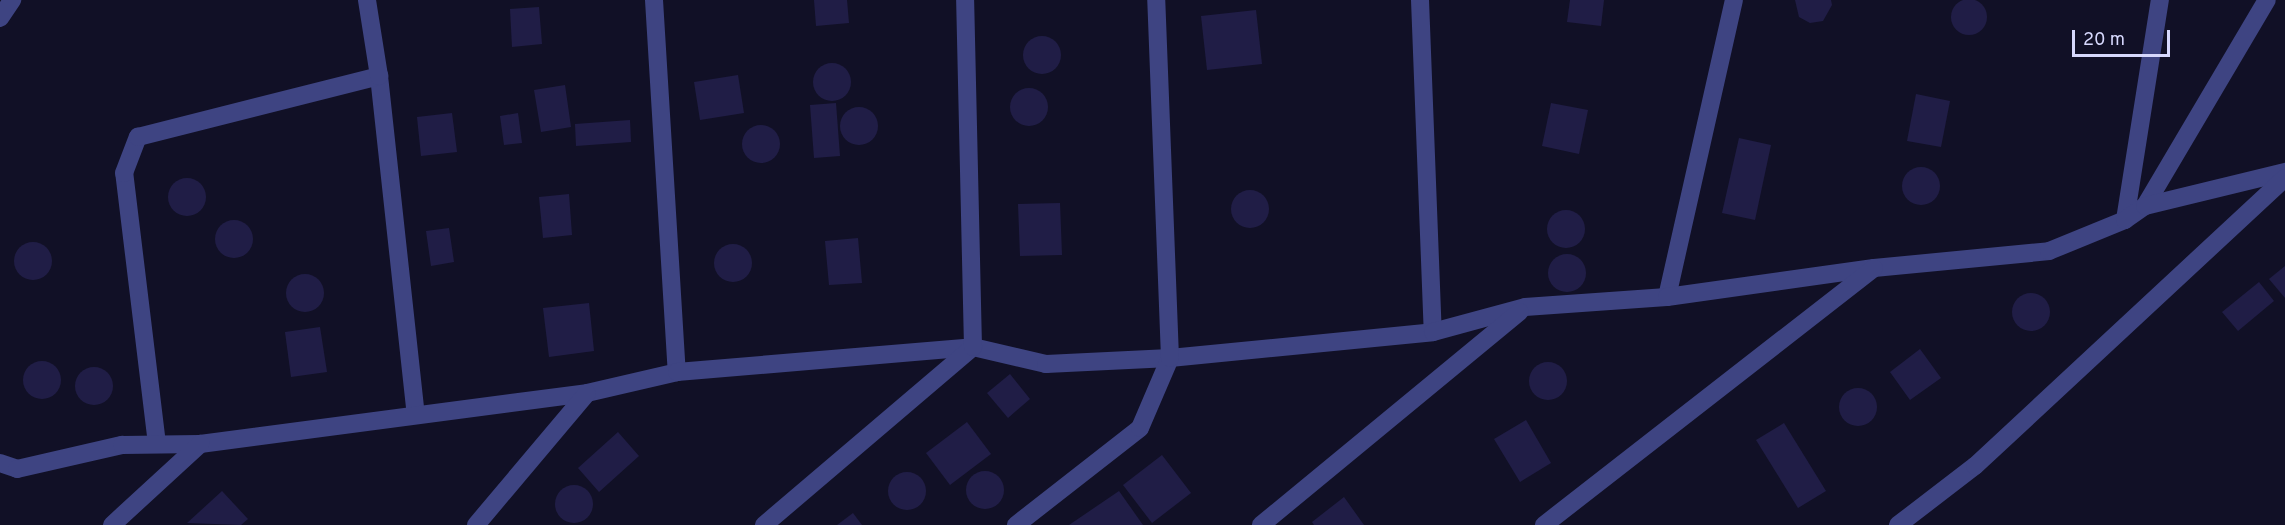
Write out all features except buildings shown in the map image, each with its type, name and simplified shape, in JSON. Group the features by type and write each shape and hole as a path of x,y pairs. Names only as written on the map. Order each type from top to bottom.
{"street":[{"path":"0,18 12,0"},
{"path":"368,0 417,415"},
{"path":"654,0 677,372"},
{"path":"965,0 973,347"},
{"path":"1016,525 1140,428 1170,358 1156,0"},
{"path":"1420,0 1432,332"},
{"path":"1667,297 1734,0"},
{"path":"2125,220 2160,0"},
{"path":"2145,206 2267,0"},
{"path":"157,444 123,173 138,137 378,76"},
{"path":"0,463 17,469 122,445 200,444 587,393 677,372 973,347 1046,364 1170,358 1432,332 1525,307 1667,297 1874,268 2049,251 2125,220 2145,206 2285,172"},
{"path":"1898,525 1975,466 2285,178"},
{"path":"1544,525 1874,268"},
{"path":"1262,525 1525,307"},
{"path":"764,525 973,347"},
{"path":"476,525 587,393"},
{"path":"112,525 200,444"}]}
